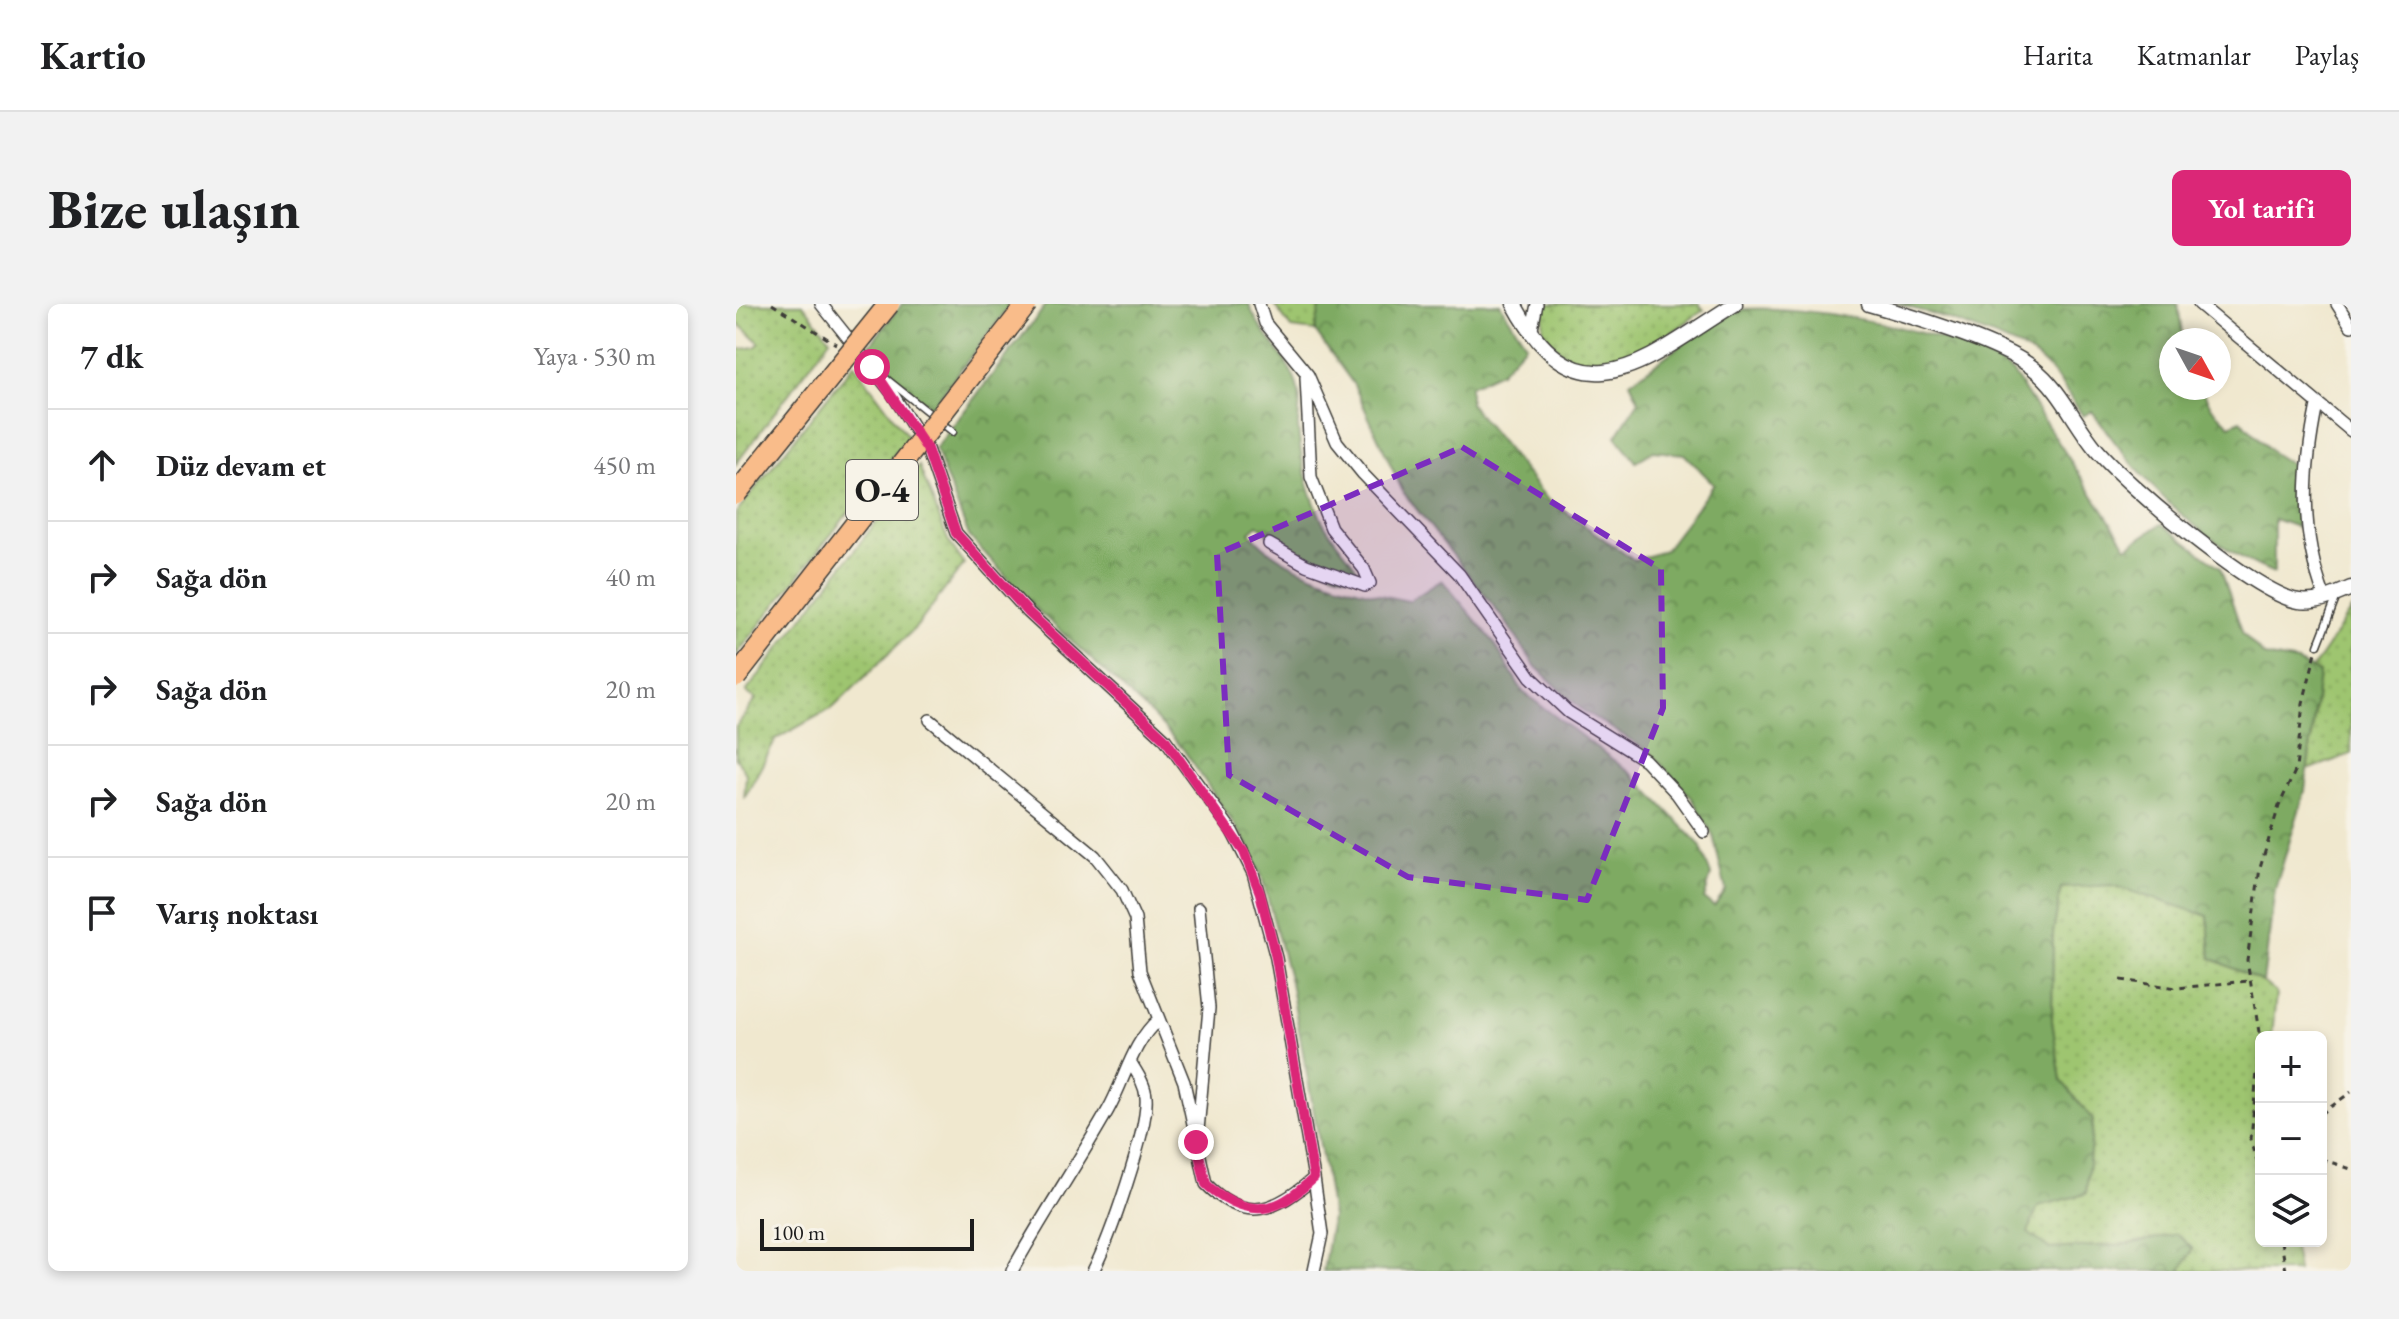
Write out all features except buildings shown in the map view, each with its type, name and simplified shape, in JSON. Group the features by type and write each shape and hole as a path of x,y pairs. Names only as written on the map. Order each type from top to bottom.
{"highway":[{"path":"736,494 889,304"},
{"name":"O-4","path":"736,677 1027,304"}],"street":[{"path":"824,304 872,367 927,449 956,533 1028,612 1165,739 1244,852 1260,893 1276,958 1314,1178 1322,1234 1314,1271"},
{"path":"1259,304 1265,323 1306,372 1337,442 1363,474 1459,574 1531,677 1568,712 1653,767 1704,832"},
{"path":"1514,304 1531,334 1547,353 1571,367 1597,373 1613,371 1661,351 1735,304"},
{"path":"1531,334 1537,304"},
{"path":"1869,304 1995,348 2033,368 2106,461 2159,510 2278,595 2302,602 2338,593 2310,555 2305,515 2304,484 2317,405"},
{"path":"2199,304 2351,431"},
{"path":"2337,304 2351,326"},
{"path":"1269,544 1306,565 1365,586 1370,583 1364,569 1331,528 1311,477 1306,372"},
{"path":"930,720 1073,837 1111,873 1135,919 1140,971 1184,1082 1206,1184 1246,1208 1265,1210 1284,1203 1314,1178"},
{"path":"1196,1142 1209,1008 1199,908"},
{"path":"1012,1271 1108,1109 1143,1034 1159,1019"},
{"path":"1093,1271 1106,1248 1147,1102 1141,1080 1131,1063"}],"lane":[{"path":"872,367 953,432"},
{"path":"2318,645 2338,593"}],"path":[{"path":"772,304 846,350"},
{"path":"2255,1153 2251,1139 2252,1110 2260,1043 2247,960 2260,868 2279,806 2296,769 2303,703 2318,645"},
{"path":"2121,980 2177,988 2248,981"},
{"path":"2327,1110 2351,1092"},
{"path":"2252,1110 2255,1113"},
{"path":"2327,1161 2351,1169"},
{"path":"2282,1247 2286,1271"}],"highlighted area":[{"path":"1462,447 1661,569 1663,708 1587,900 1408,877 1229,775 1217,554"}],"green space":[{"path":"736,304 803,304 830,339 736,464 736,350 755,347 760,343 736,322"},
{"path":"902,304 1011,304 931,408 886,371 867,349"},
{"path":"1047,304 1249,304 1260,326 1289,367 1298,389 1301,449 1316,506 1324,524 1361,577 1334,573 1320,567 1292,551 1258,525 1250,532 1263,546 1301,569 1368,592 1409,601 1442,580 1493,641 1523,692 1632,774 1700,845 1711,875 1704,899 1714,906 1726,890 1713,835 1692,798 1650,752 1582,710 1536,667 1506,622 1403,492 1354,385 1315,331 1321,304 1500,304 1526,344 1500,372 1470,386 1470,404 1547,499 1635,561 1665,550 1714,484 1684,454 1653,451 1636,462 1616,436 1639,401 1630,382 1729,315 1744,309 1771,309 1843,316 1883,324 1959,345 1990,358 2013,373 2127,547 2161,524 2220,567 2243,634 2264,656 2298,662 2319,673 2305,791 2275,889 2263,982 2211,958 2208,916 2112,885 2061,888 2053,933 2052,1021 2061,1080 2093,1120 2086,1194 2038,1206 2028,1233 2050,1249 2129,1244 2177,1234 2193,1249 2180,1271 1323,1271 1332,1217 1326,1178 1290,982 1262,877 1247,843 1183,749 1154,717 1033,606 969,536 935,449"},
{"path":"1274,304 1321,304 1315,331 1291,328"},
{"path":"1544,304 1699,304 1704,310 1642,351 1606,363 1588,363 1567,356 1543,332"},
{"path":"1897,304 2178,304 2181,328 2159,328 2159,400 2208,400 2230,425 2241,420 2273,453 2295,467 2297,527 2274,519 2274,573 2220,544 2172,506 2129,460 2092,411 2083,416 2056,377 2036,357 1949,320"},
{"path":"854,364 908,437 736,655 736,513"},
{"path":"919,466 948,540 964,564 917,626 834,707 776,739 744,799 746,774 736,758 736,727 756,699 746,692"},
{"path":"2351,610 2351,754 2308,770 2319,674 2311,669"},
{"path":"2112,885 2208,916 2211,958 2263,982 2276,993 2273,1031 2255,1031 2255,1247 2294,1247 2298,1271 2180,1271 2192,1249 2177,1234 2129,1244 2050,1249 2027,1233 2037,1206 2086,1194 2093,1120 2061,1081 2052,1021 2053,933 2061,887"}],"route":[{"path":"872,367 927,449 956,533 1028,612 1165,739 1232,831 1253,873 1276,958 1314,1178 1284,1203 1265,1210 1246,1208 1220,1196 1206,1184 1196,1142"}]}
